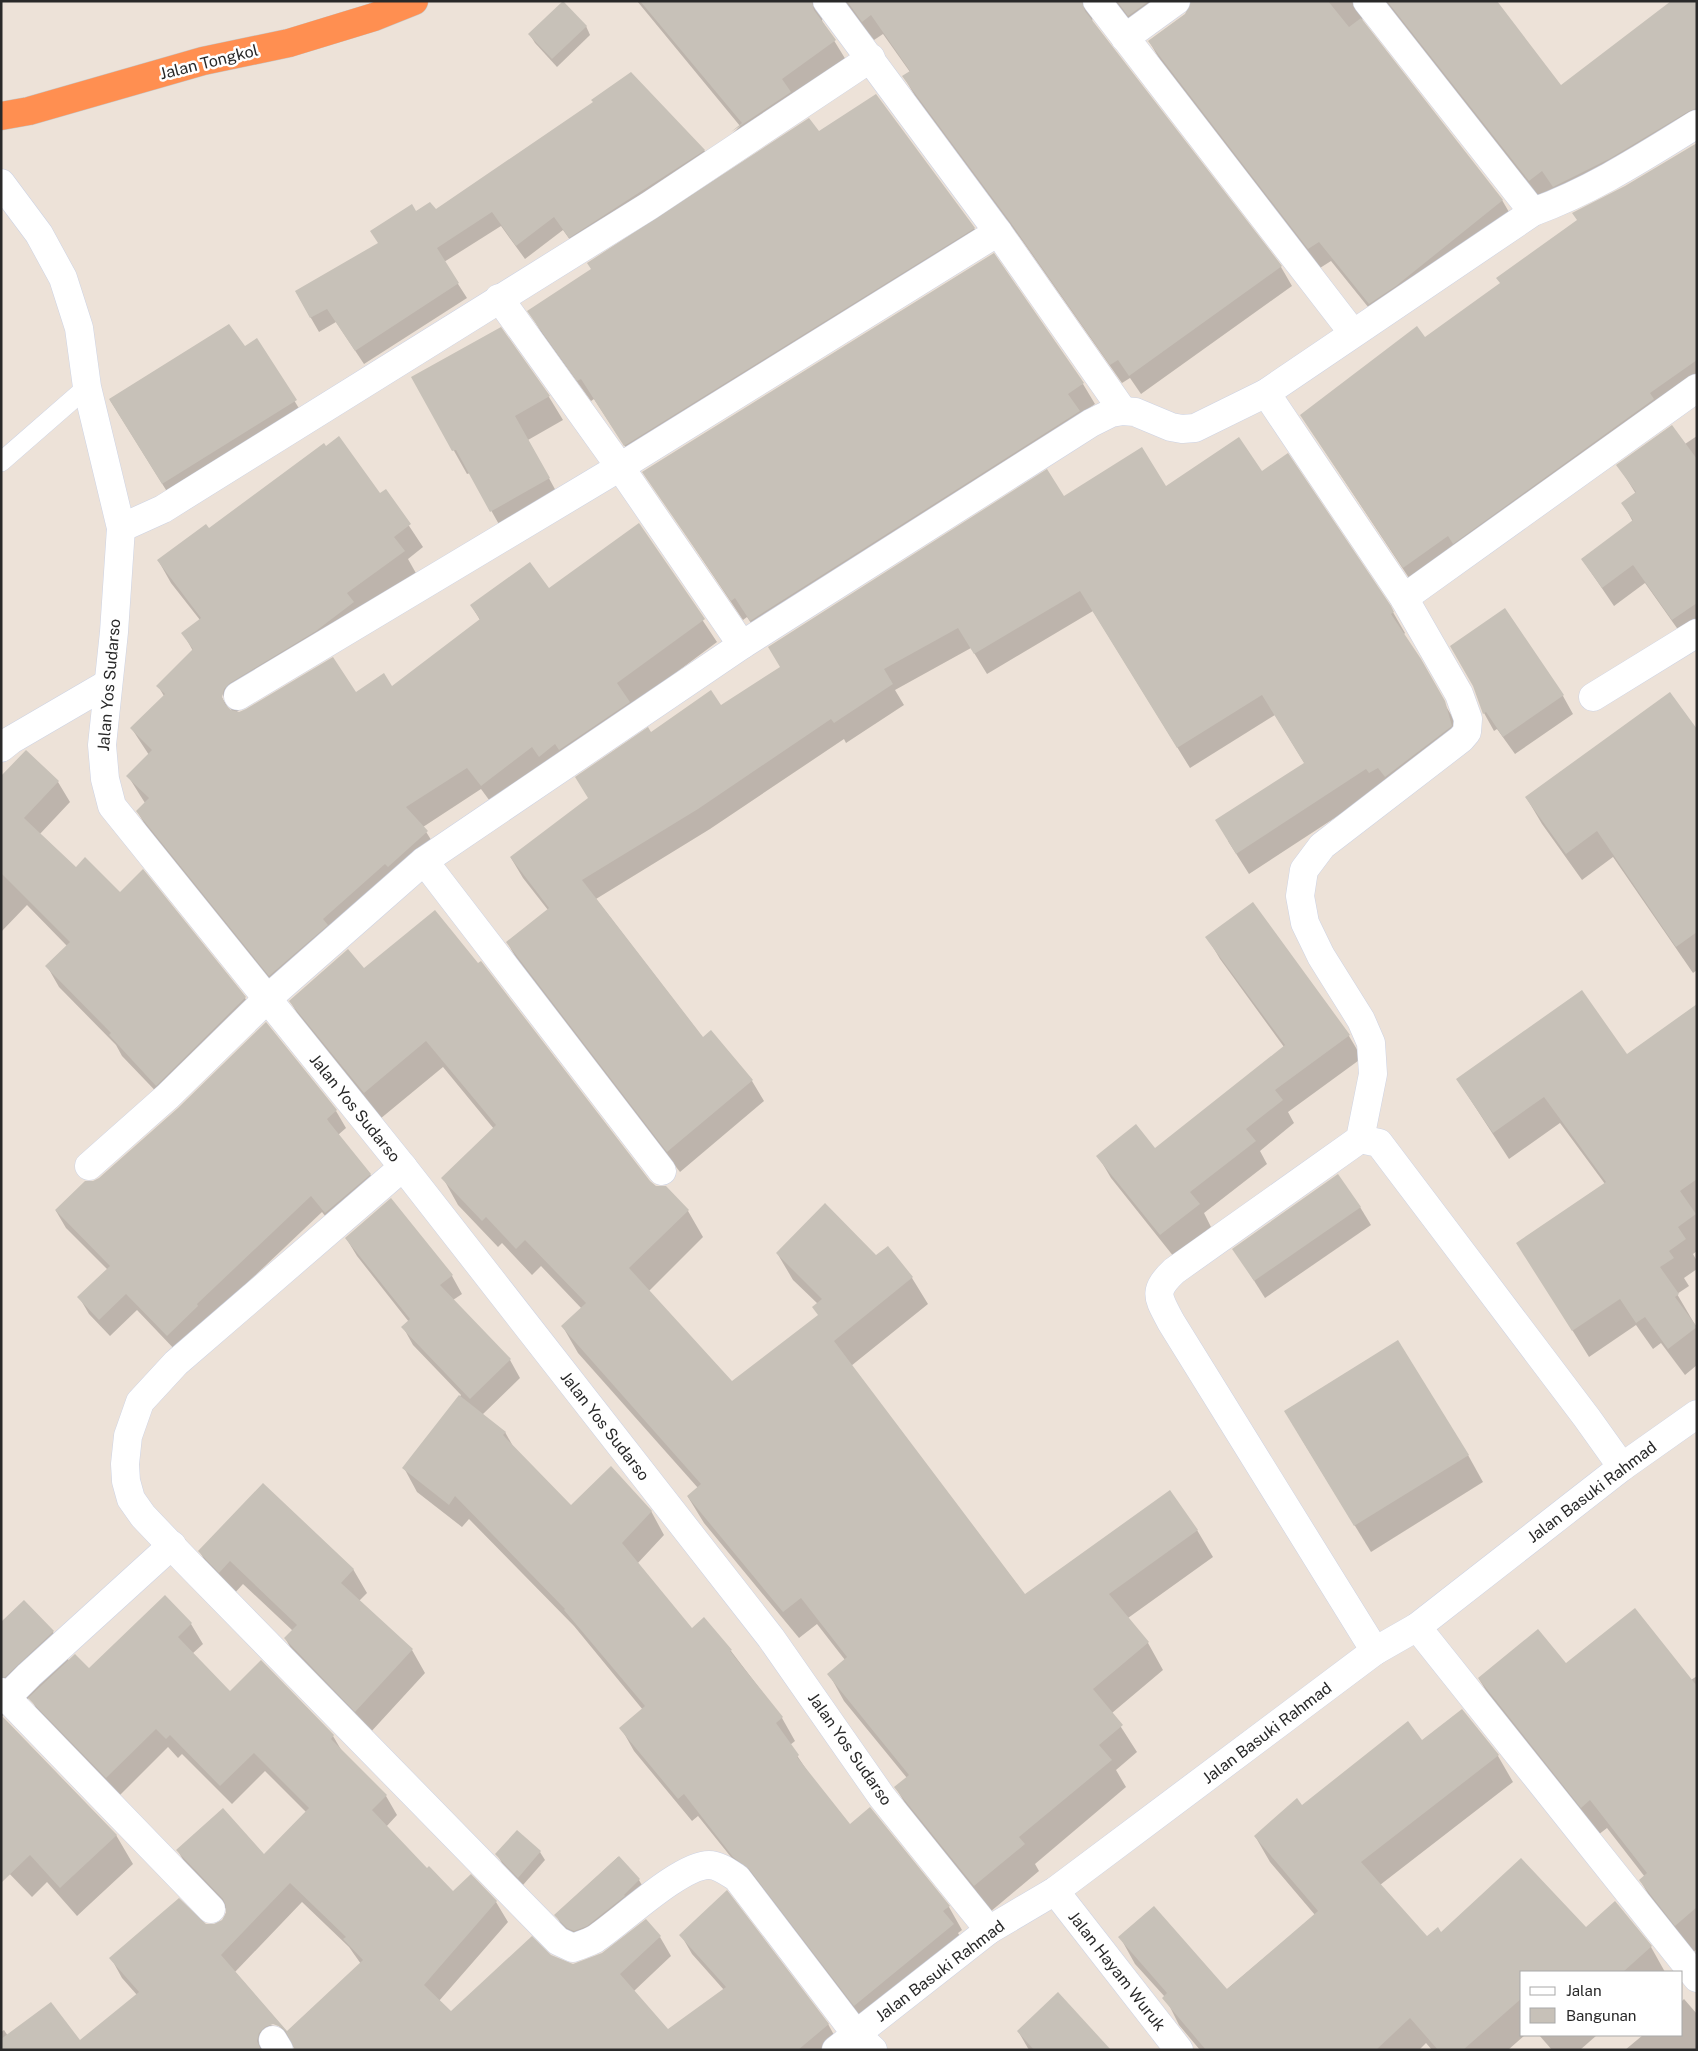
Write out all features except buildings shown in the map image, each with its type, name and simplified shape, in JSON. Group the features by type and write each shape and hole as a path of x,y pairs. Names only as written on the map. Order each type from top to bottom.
{"highway":[{"name":"Jalan Tongkol","path":"1,116 29,111 203,61 289,43 374,17 414,1"}],"street":[{"path":"827,1 998,232 1124,411"},
{"path":"1097,1 1353,333"},
{"path":"1125,38 1176,1"},
{"path":"1367,1 1533,212"},
{"path":"121,528 163,509 649,206 871,58"},
{"path":"89,1166 168,1096 266,999 424,861 742,645 1091,423 1111,413 1135,412 1182,430 1195,428 1266,393 1533,212 1572,198 1615,176 1697,124"},
{"name":"Jalan Yos Sudarso","path":"1,183 38,234 63,278 79,328 87,387 121,528 114,632 102,745 105,779 112,806 403,1167 771,1638 882,1797 989,1930"},
{"path":"238,696 620,467 998,232"},
{"path":"499,298 620,467 742,645"},
{"path":"1404,598 1697,388"},
{"path":"1266,393 1404,598 1466,709 1468,719 1467,732 1461,739 1322,846 1304,870 1300,896 1305,923 1320,956 1361,1020 1371,1043 1373,1074 1360,1139 1174,1271 1161,1283 1159,1294 1170,1322 1375,1651"},
{"path":"1593,697 1697,633"},
{"path":"1,748 11,740 107,684"},
{"path":"424,861 662,1171"},
{"path":"1360,1139 1378,1143 1581,1410 1622,1468"},
{"path":"403,1167 176,1364 140,1402 128,1436 126,1482 131,1499 143,1516 558,1941 573,1948 593,1940 678,1877 700,1866 720,1867 737,1878 855,2045"},
{"name":"Jalan Basuki Rahmad","path":"855,2045 989,1930 1055,1891 1375,1651 1417,1627 1622,1468 1697,1414"},
{"path":"172,1545 29,1674 4,1694 211,1909"},
{"path":"1417,1627 1697,1978"},
{"name":"Jalan Hayam Wuruk","path":"1055,1891 1179,2050"}],"lane":[{"path":"1,462 87,387"}]}
